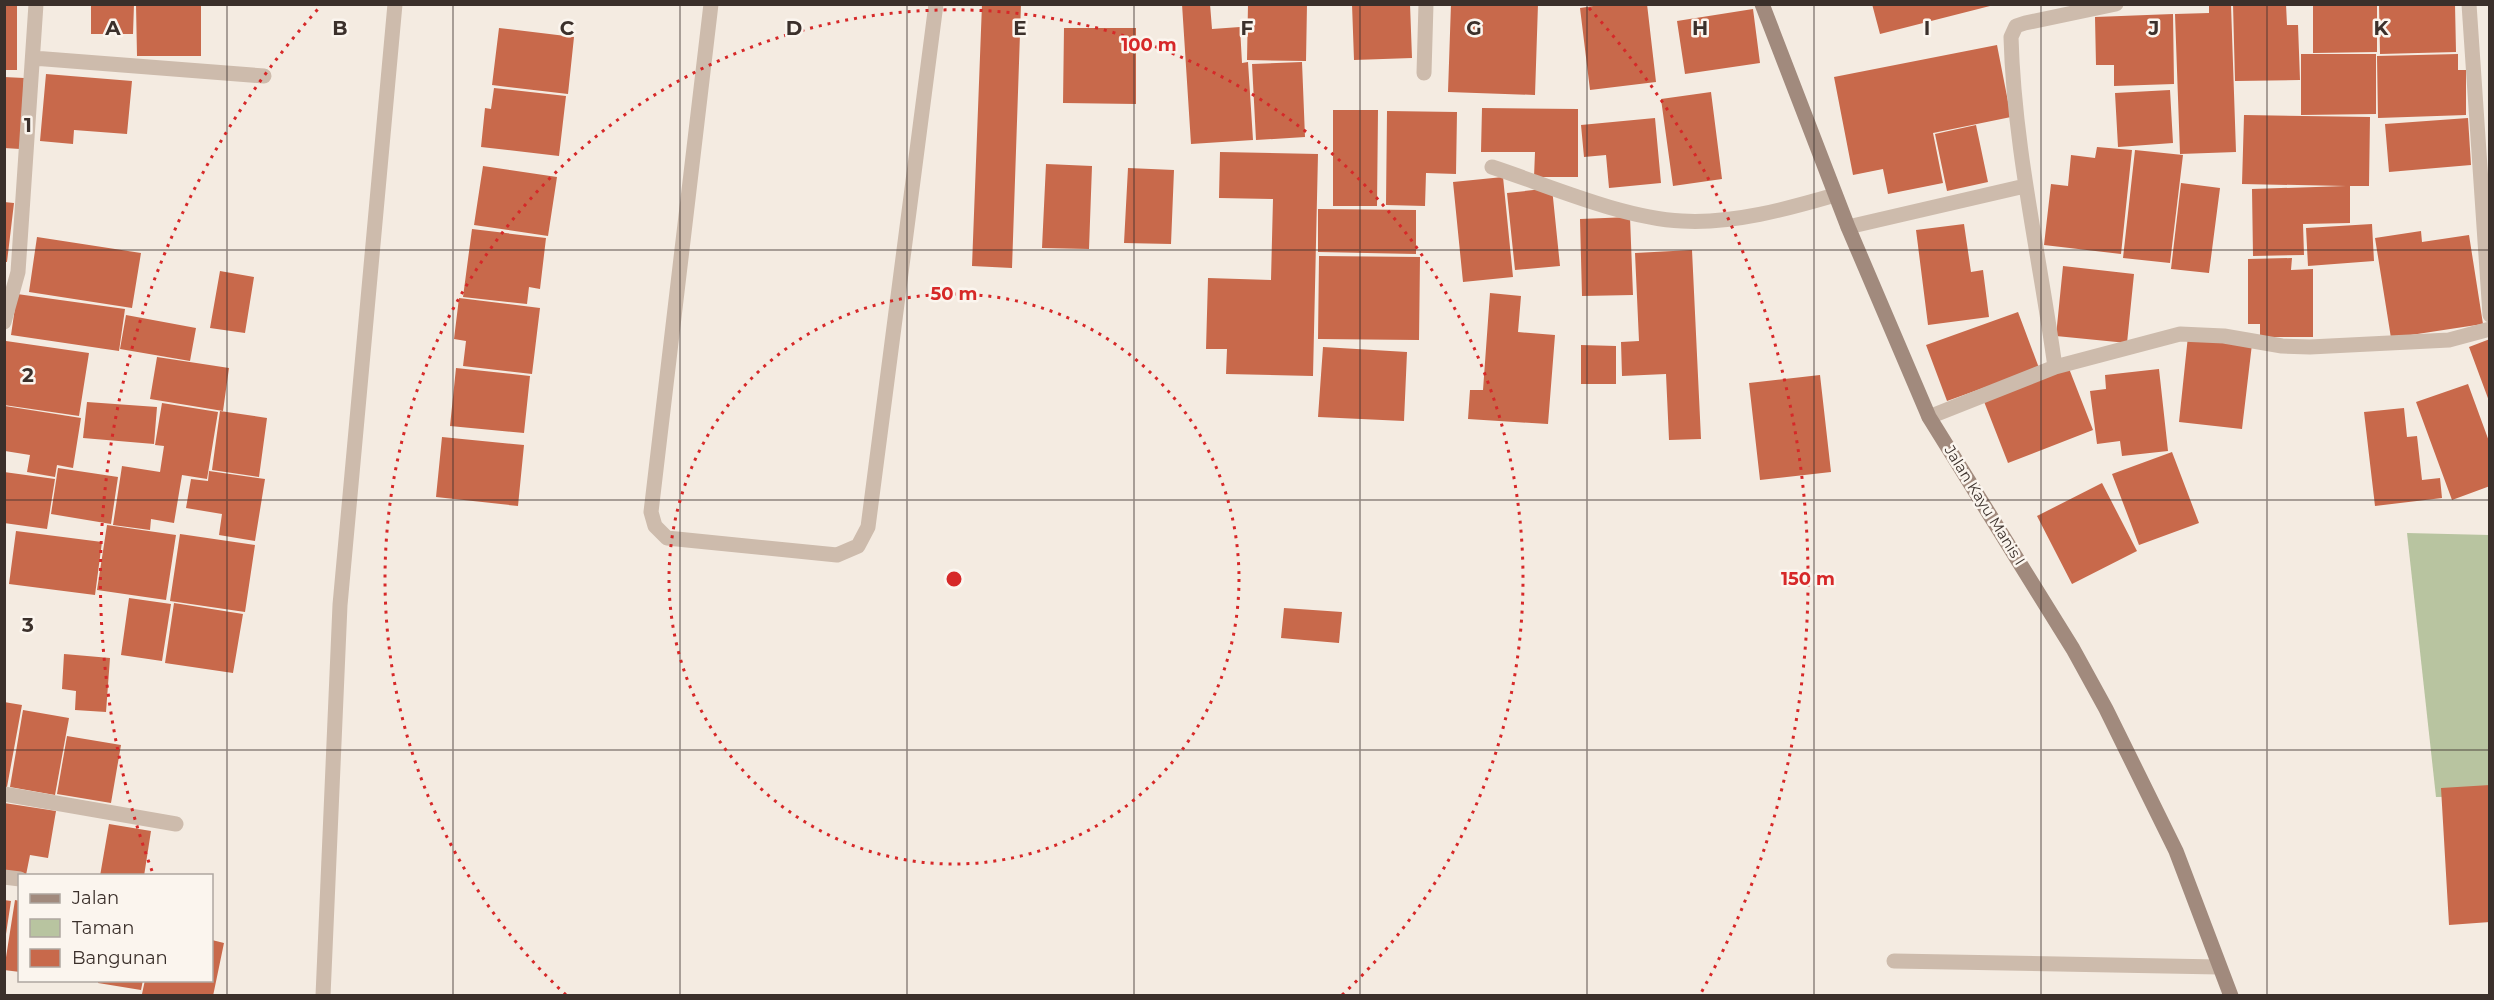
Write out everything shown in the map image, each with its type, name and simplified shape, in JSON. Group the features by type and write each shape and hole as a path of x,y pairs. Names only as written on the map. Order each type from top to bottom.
{"street":[{"path":"4,322 33,58 36,4"},
{"path":"324,996 340,605 395,4"},
{"path":"711,4 651,512 655,526 667,538 837,555 858,546 868,527 936,4"},
{"path":"1424,73 1426,4"},
{"name":"Jalan Kayu Manis I","path":"1762,4 1835,195 1929,417 2067,640 2106,709 2176,851 2231,996"},
{"path":"2055,367 2025,186 2011,37 2016,26 2116,4"},
{"path":"2469,4 2490,315"},
{"path":"33,58 264,76"},
{"path":"1492,167 1603,204 1647,216 1683,221 1754,215 1835,195"},
{"path":"1848,227 2025,186"},
{"path":"1929,417 2055,367 2180,334 2224,336 2282,346 2310,347 2449,340 2490,328"},
{"path":"4,794 176,824"},
{"path":"1894,961 2219,967"}],"green space":[{"path":"2407,533 2489,535 2489,796 2436,797"}],"building":[{"path":"4,4 17,4 17,70 4,70"},
{"path":"91,4 134,4 133,34 91,34"},
{"path":"136,4 201,4 201,56 137,56"},
{"path":"982,4 1021,4 1012,268 972,266"},
{"path":"1182,4 1210,4 1212,29 1240,27 1242,63 1248,62 1253,140 1191,144"},
{"path":"1248,4 1307,4 1306,61 1247,60"},
{"path":"1352,4 1410,4 1412,58 1354,60"},
{"path":"1451,4 1538,4 1535,95 1448,92"},
{"path":"1607,4 1647,4 1656,82 1590,90 1580,8"},
{"path":"1872,4 1989,4 1990,6 1880,34"},
{"path":"2233,4 2286,4 2287,25 2298,25 2300,80 2235,81"},
{"path":"2313,4 2377,4 2377,52 2313,53"},
{"path":"2379,4 2455,4 2456,52 2380,54"},
{"path":"2209,5 2231,5 2236,152 2180,154 2175,14 2209,13"},
{"path":"1753,9 1760,63 1685,74 1677,21"},
{"path":"2173,14 2174,84 2114,86 2114,65 2096,65 2095,17"},
{"path":"499,28 574,37 568,94 492,85"},
{"path":"1064,28 1136,28 1136,104 1063,103"},
{"path":"1997,45 2011,117 1933,133 1943,183 1888,194 1883,169 1853,175 1834,77"},
{"path":"2301,54 2376,54 2376,114 2301,115"},
{"path":"2458,54 2458,70 2466,70 2466,115 2378,118 2377,56"},
{"path":"1302,62 1305,137 1256,140 1252,64"},
{"path":"46,74 132,81 127,134 74,130 73,144 40,141"},
{"path":"4,77 24,78 20,149 4,148"},
{"path":"494,88 566,96 559,156 481,147 485,108 491,109"},
{"path":"2170,90 2173,143 2118,147 2115,93"},
{"path":"1711,92 1722,179 1673,186 1661,99"},
{"path":"1482,108 1578,109 1578,177 1534,177 1535,152 1481,152"},
{"path":"1333,110 1378,110 1377,206 1333,206"},
{"path":"1387,111 1457,112 1456,174 1426,173 1425,206 1386,205"},
{"path":"2244,115 2370,117 2369,186 2350,186 2350,223 2303,224 2304,255 2253,256 2252,189 2346,186 2242,184"},
{"path":"1655,118 1661,183 1609,188 1606,155 1584,157 1581,125"},
{"path":"2468,118 2471,165 2389,172 2385,124"},
{"path":"1976,125 1988,182 1947,191 1935,134"},
{"path":"2097,147 2132,150 2121,254 2044,245 2051,184 2068,186 2071,155 2095,158"},
{"path":"2135,150 2183,155 2170,263 2123,258"},
{"path":"1220,152 1318,154 1313,376 1226,374 1227,349 1206,349 1208,278 1271,280 1273,199 1219,198"},
{"path":"1046,164 1092,166 1089,249 1042,248"},
{"path":"483,166 557,177 548,236 474,225"},
{"path":"1128,168 1174,170 1171,244 1124,243"},
{"path":"1503,177 1513,277 1463,282 1453,182"},
{"path":"2181,183 2220,188 2209,273 2171,269"},
{"path":"1552,188 1560,266 1515,270 1507,193"},
{"path":"4,202 14,203 7,262 4,262"},
{"path":"1318,209 1416,210 1416,254 1318,252"},
{"path":"1630,217 1633,295 1582,296 1580,219"},
{"path":"1964,224 1971,272 1983,270 1989,317 1928,325 1916,230"},
{"path":"2372,224 2374,261 2308,266 2306,228"},
{"path":"472,229 546,238 540,289 529,287 527,304 463,297"},
{"path":"2421,231 2422,242 2469,235 2483,324 2391,338 2375,238"},
{"path":"37,237 141,253 132,308 29,292"},
{"path":"1692,250 1701,439 1669,440 1666,374 1622,376 1621,342 1639,341 1635,253"},
{"path":"1319,256 1420,257 1419,340 1318,339"},
{"path":"2292,258 2291,270 2313,269 2313,337 2260,337 2260,324 2248,324 2248,259"},
{"path":"2063,266 2134,274 2127,343 2056,336"},
{"path":"220,271 254,277 245,333 210,328"},
{"path":"1490,293 1521,296 1518,332 1555,335 1548,424 1468,419 1470,390 1483,390"},
{"path":"17,294 125,309 119,351 11,335"},
{"path":"459,298 540,308 532,374 463,366 466,341 454,339"},
{"path":"2018,312 2039,368 1947,401 1926,345"},
{"path":"126,315 196,328 190,361 120,349"},
{"path":"2188,336 2252,344 2242,429 2179,422"},
{"path":"2490,339 2490,400 2489,401 2469,347"},
{"path":"6,341 89,353 79,416 4,405"},
{"path":"1581,345 1616,346 1616,384 1581,384"},
{"path":"1323,347 1407,352 1404,421 1318,417"},
{"path":"157,357 229,368 223,411 150,399"},
{"path":"2068,366 2093,430 2008,463 1983,399"},
{"path":"456,368 530,376 524,433 450,426"},
{"path":"2159,369 2168,451 2122,456 2120,441 2097,444 2090,391 2106,389 2105,375"},
{"path":"1820,375 1831,472 1760,480 1749,383"},
{"path":"2468,384 2490,444 2490,486 2452,500 2416,402"},
{"path":"87,402 157,407 154,444 83,438"},
{"path":"162,403 218,412 207,479 182,475 174,523 151,519 150,530 113,525 122,466 160,472 164,446 155,445"},
{"path":"5,406 81,418 73,468 57,465 55,477 27,472 30,455 5,451"},
{"path":"2404,408 2407,437 2417,436 2422,480 2440,478 2442,498 2375,506 2364,412"},
{"path":"220,411 267,418 259,477 212,470"},
{"path":"442,437 524,445 518,506 436,497"},
{"path":"2172,452 2199,523 2139,545 2112,474"},
{"path":"58,468 118,477 111,524 51,514"},
{"path":"209,471 265,479 255,541 219,535 222,514 186,508 191,479 208,481"},
{"path":"4,472 55,479 47,529 4,523"},
{"path":"2102,483 2137,551 2072,584 2037,516"},
{"path":"107,525 176,535 166,600 97,590"},
{"path":"16,531 102,542 95,595 9,584"},
{"path":"180,534 255,545 245,612 170,601"},
{"path":"129,598 171,604 162,661 121,655"},
{"path":"174,603 243,614 233,673 165,663"},
{"path":"1284,608 1342,612 1339,643 1281,638"},
{"path":"64,654 110,658 106,712 75,710 76,691 62,689"},
{"path":"4,702 22,705 7,787 4,787"},
{"path":"23,710 69,718 55,795 10,787"},
{"path":"67,736 121,745 111,803 57,794"},
{"path":"2490,785 2490,922 2449,925 2441,788"},
{"path":"4,803 56,811 48,858 30,855 26,874 4,871"},
{"path":"109,824 151,831 144,874 100,874"},
{"path":"4,900 11,901 6,934 4,934"},
{"path":"15,900 18,901 18,972 4,970"},
{"path":"213,940 224,943 213,996 142,994 145,982 213,982"},
{"path":"98,982 143,982 141,990"}]}
